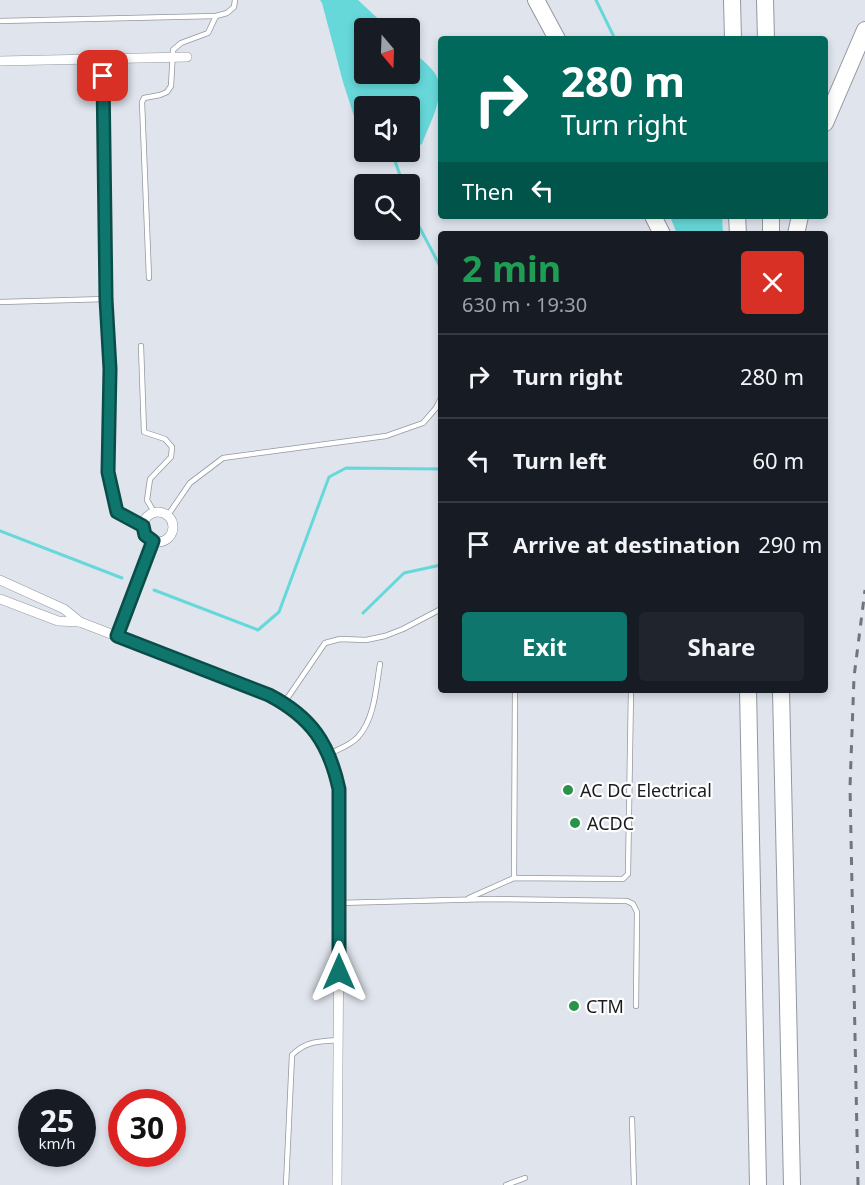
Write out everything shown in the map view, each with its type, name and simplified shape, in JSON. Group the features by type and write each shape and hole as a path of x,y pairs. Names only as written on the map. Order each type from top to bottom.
{"highway":[{"path":"536,0 555,36"},
{"path":"732,0 733,36"},
{"path":"765,0 766,36"},
{"path":"828,116 865,30"},
{"path":"746,693 758,1185"},
{"path":"781,693 792,1185"},
{"path":"786,876 787,693"}],"street":[{"path":"0,61 187,57"},
{"path":"154,512 168,515 173,527 170,536 162,541 153,541 145,535 143,526 146,517 154,512"},
{"path":"117,636 153,541"},
{"path":"0,580 64,609 80,622"},
{"path":"0,599 58,621 80,622 269,695 306,720 323,743 329,754 339,789 337,1185"}],"lane":[{"path":"0,21 216,16 227,13 234,7 235,0"},
{"path":"149,278 142,102 144,98 167,92 171,86 173,50 177,45 208,33 216,16"},
{"path":"103,58 106,299 110,369 108,472 117,512 143,526"},
{"path":"0,302 106,299"},
{"path":"141,346 144,432 165,439 172,447 171,457 150,479 147,500 154,512"},
{"path":"168,515 190,483 223,458 386,436 423,423 438,404"},
{"path":"284,703 325,643 340,639 366,640 385,636 438,611"},
{"path":"329,754 351,742 362,730 374,699 380,663"},
{"path":"514,878 516,693"},
{"path":"466,899 514,878 623,879 626,876 631,693"},
{"path":"338,903 491,899 620,900 633,904 637,912 636,1006"},
{"path":"285,1185 292,1055 301,1046 314,1042 339,1040"},
{"path":"632,1119 634,1185"},
{"path":"506,1185 525,1178"}],"water":[{"path":"320,0 358,0 377,18 354,18 354,84 420,84 420,58 434,72 438,80 438,101 422,144 420,145 420,96 354,96 354,116"},
{"path":"671,219 722,219 723,231 676,231"}],"waterway":[{"path":"596,0 614,36"},
{"path":"395,162 400,174"},
{"path":"420,228 438,262"},
{"path":"154,590 258,630 279,612 329,477 346,468 438,469"},
{"path":"0,531 122,578"},
{"path":"363,613 404,573 438,566"}],"railway":[{"path":"858,1185 850,787 854,677 865,590"}],"place":[{"name":"AC DC Electrical","path":"568,790"},
{"name":"ACDC","path":"575,823"},
{"name":"CTM","path":"574,1006"}],"route":[{"path":"103,76 106,299 110,369 108,472 117,512 143,526 145,535 153,541 117,636 269,695 306,720 323,743 335,771 339,789 339,972"}]}
